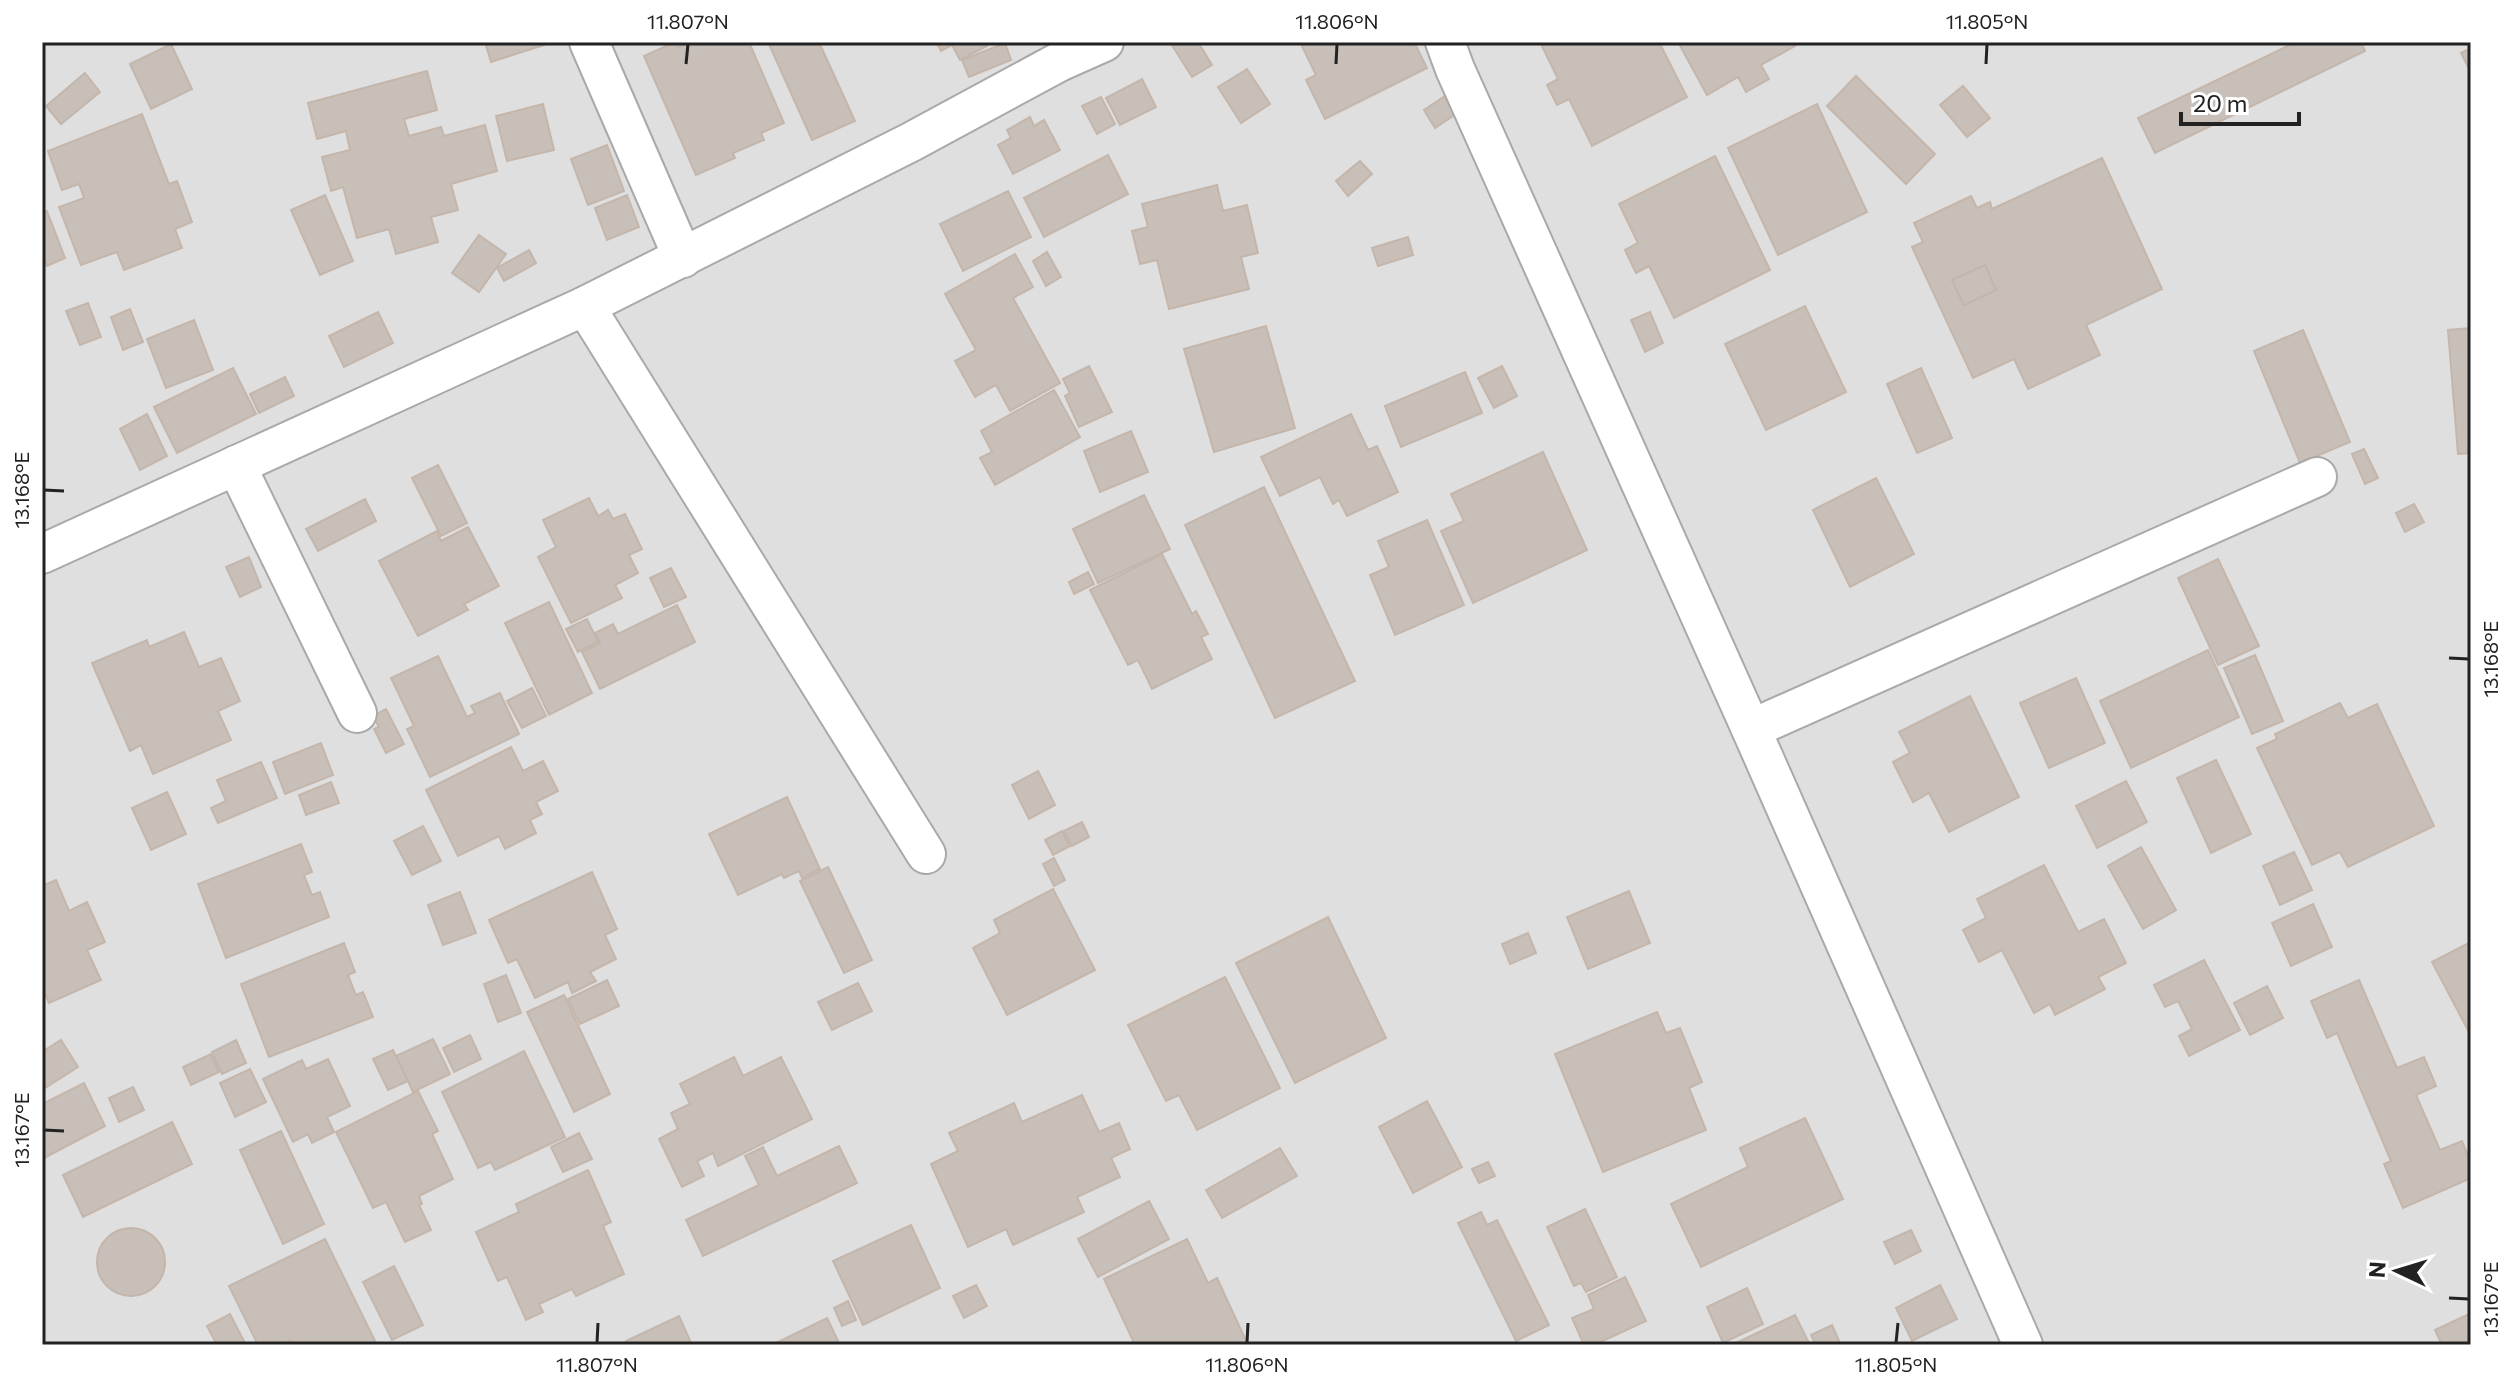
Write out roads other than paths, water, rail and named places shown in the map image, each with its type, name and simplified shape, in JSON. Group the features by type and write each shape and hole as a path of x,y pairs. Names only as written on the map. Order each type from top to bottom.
{"street":[{"path":"589,42 683,258"},
{"path":"42,554 585,306 911,142 1059,62 1104,42"},
{"path":"1445,42 2023,1345"},
{"path":"585,306 926,854"},
{"path":"236,465 357,713"},
{"path":"1751,729 2317,477"}]}
